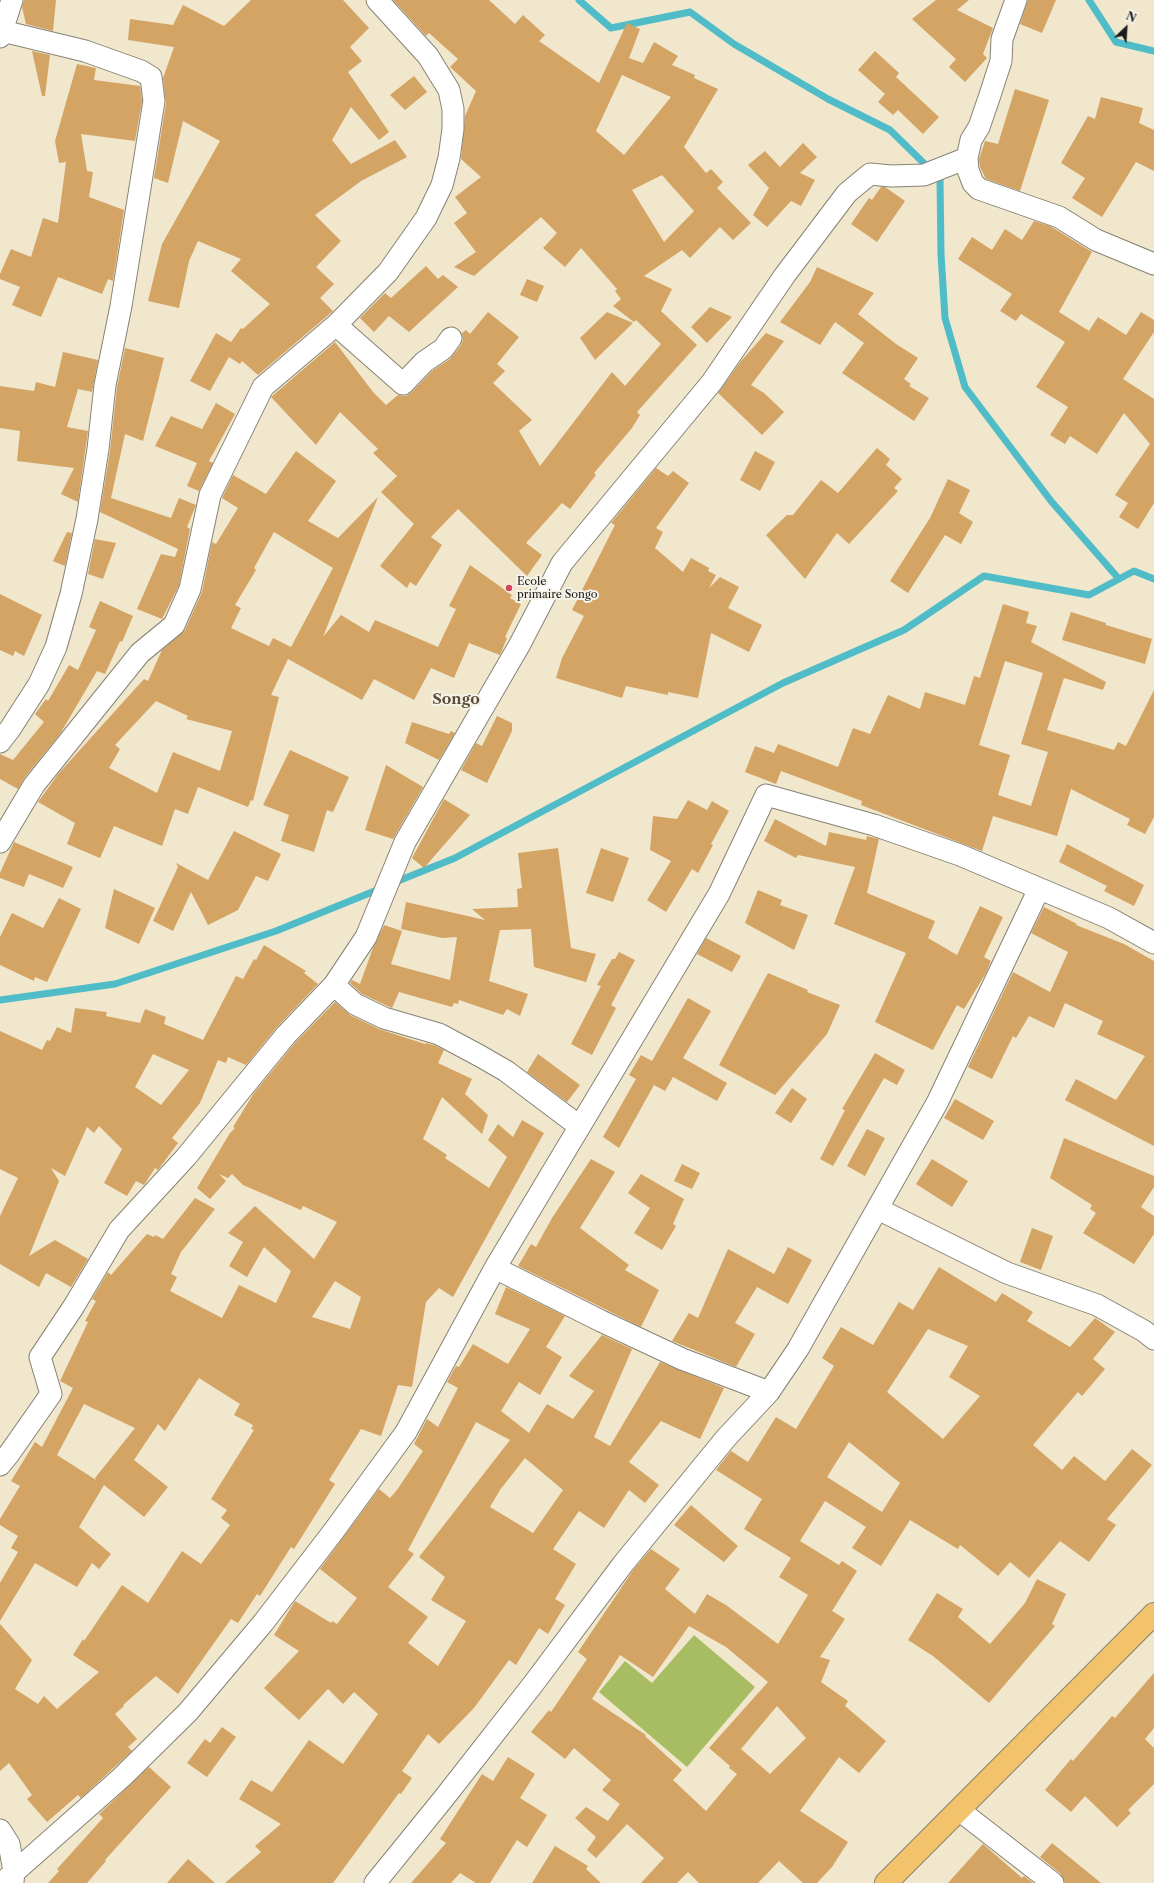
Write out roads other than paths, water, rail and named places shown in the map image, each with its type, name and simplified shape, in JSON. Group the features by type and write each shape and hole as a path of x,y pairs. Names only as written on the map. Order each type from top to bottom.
{"highway":[{"path":"886,1883 1154,1614"}],"street":[{"path":"0,742 39,684 56,647 71,594 87,519 98,449 105,385 121,306 154,101 151,77 140,71 85,51 1,34 12,0"},
{"path":"0,842 34,785 140,653 174,625 190,589 210,495 263,387 336,325 388,272 426,218 442,185 449,158 453,130 453,109 449,90 428,56 377,0"},
{"path":"0,1464 51,1394 40,1357 74,1306 119,1230 186,1157 286,1035 334,985 366,937 394,867 413,828 520,644 562,563 712,382 785,275 846,193 870,174 891,176 924,175 958,161 979,127 1000,61 1002,39 1016,0"},
{"path":"958,161 968,170 973,183 979,189 1059,217 1096,240 1154,264"},
{"path":"336,325 403,384 424,362 443,349 450,338"},
{"path":"10,1879 122,1777 188,1712 333,1532 406,1432 495,1268 719,894 766,795 874,825 960,855 1109,918 1154,943"},
{"path":"374,1883 449,1792 534,1683 623,1564 726,1438 769,1392 798,1349 937,1102 1039,889"},
{"path":"334,985 355,1004 361,1007 384,1018 439,1034 480,1056 506,1071 579,1126"},
{"path":"878,1209 1007,1272 1097,1305 1144,1331 1154,1339"},
{"path":"495,1268 601,1322 682,1359 769,1392"},
{"path":"959,1810 1053,1883"},
{"path":"0,1830 9,1844 10,1879"}],"waterway":[{"path":"579,0 611,28 690,12 734,44 828,99 890,130 940,179 941,254 945,318 965,387 1051,501 1119,579"},
{"path":"1089,0 1116,42 1154,51"},
{"path":"393,883 455,858 783,683 904,630 984,576 1089,595 1134,571 1154,579"},
{"path":"0,1000 115,984 276,931 382,888"}],"place":[{"name":"Ecole primaire Songo","path":"509,588"}],"district":[{"name":"Songo","path":"456,700"}]}
